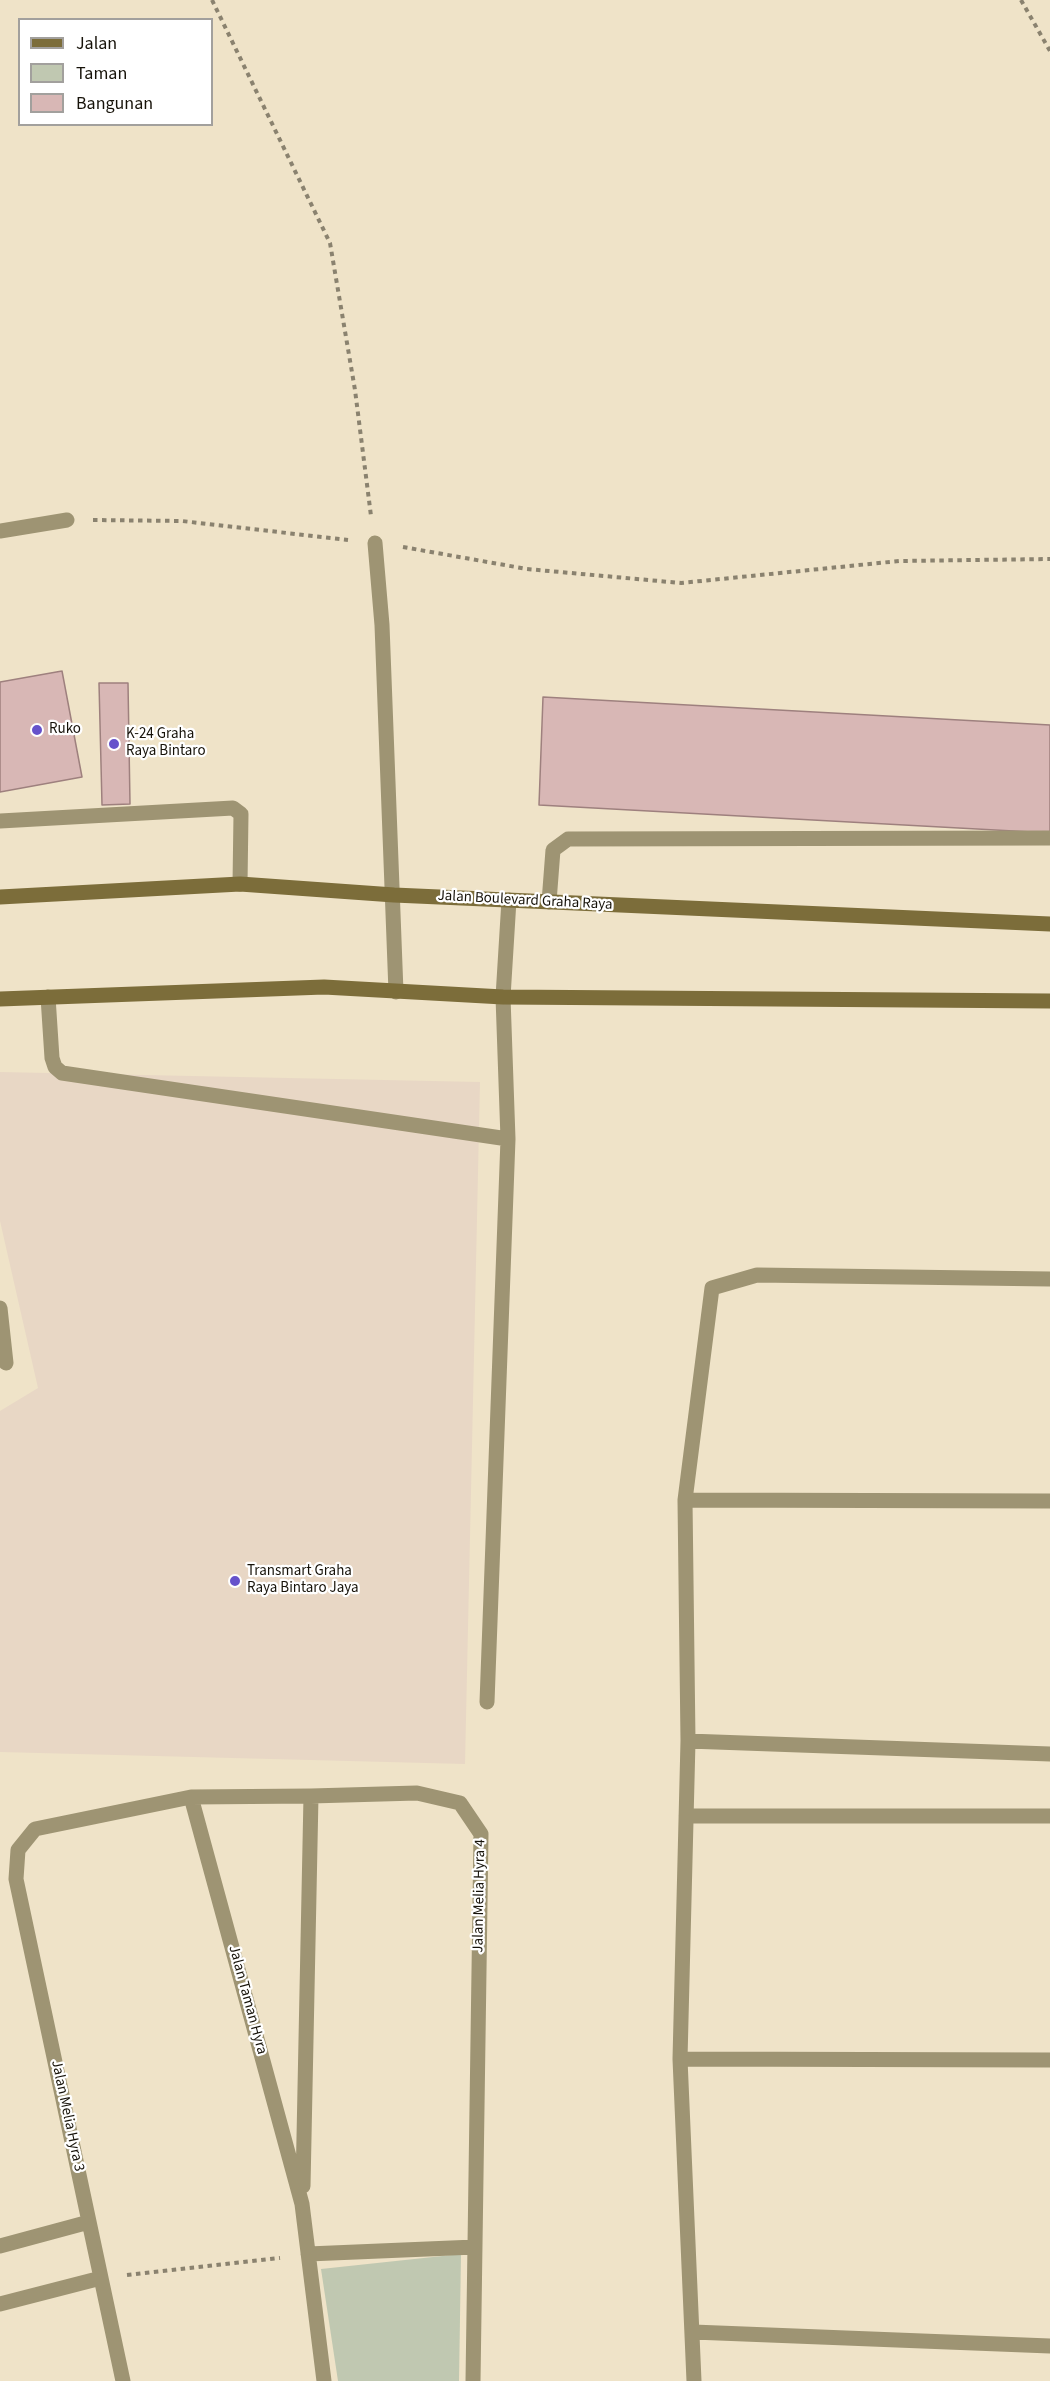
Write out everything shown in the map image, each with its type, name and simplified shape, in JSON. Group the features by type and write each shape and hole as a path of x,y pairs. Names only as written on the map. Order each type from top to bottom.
{"main road":[{"name":"Jalan Boulevard Graha Raya","path":"0,897 240,884 394,895 1050,924"},
{"path":"0,999 324,987 503,998 1050,1001"}],"street":[{"path":"0,531 67,520"},
{"path":"375,543 382,625 396,992"},
{"path":"0,821 233,808 240,814 240,884"},
{"path":"549,902 553,850 568,839 1050,838"},
{"path":"487,1702 508,1139 503,998 509,900"},
{"path":"48,997 52,1058 55,1067 62,1073 508,1139"},
{"path":"694,2381 680,2059 688,1741 685,1500 712,1288 757,1275 1050,1280"},
{"path":"0,1308 6,1363"},
{"path":"685,1500 1050,1500"},
{"path":"688,1741 1050,1754"},
{"name":"Jalan Melia Hyra 4","path":"18,1850 35,1829 191,1797 417,1793 460,1803 481,1834 472,2381"},
{"name":"Jalan Taman Hyra","path":"311,1796 302,2204 324,2381"},
{"name":"Jalan Taman Hyra","path":"191,1797 302,2204"},
{"path":"686,1816 1050,1815"},
{"name":"Jalan Melia Hyra 3","path":"18,1850 16,1879 123,2381"},
{"path":"680,2059 1050,2060"},
{"path":"0,2246 89,2222"},
{"path":"308,2254 475,2247"},
{"path":"0,2304 101,2278"},
{"path":"693,2332 1050,2346"}],"path":[{"path":"1021,0 1050,51"},
{"path":"213,1 330,243 355,390 375,543"},
{"path":"67,520 182,521 375,543 526,569 681,583 898,561 1050,559"},
{"path":"101,2278 308,2254"}],"shaded area":[{"name":"Transmart Graha Raya Bintaro Jaya","path":"0,1072 480,1082 465,1764 0,1752 0,1411 38,1388 0,1221"}],"green space":[{"path":"461,2254 459,2381 338,2381 321,2269"}],"building":[{"name":"Ruko","path":"62,671 82,777 0,792 0,682"},
{"name":"K-24 Graha Raya Bintaro","path":"99,683 128,683 130,804 102,805"},
{"path":"543,697 1050,725 1050,833 539,805"}],"place":[{"name":"Ruko","path":"37,730"},
{"name":"K-24 Graha Raya Bintaro","path":"114,744"},
{"name":"Transmart Graha Raya Bintaro Jaya","path":"235,1581"}]}
